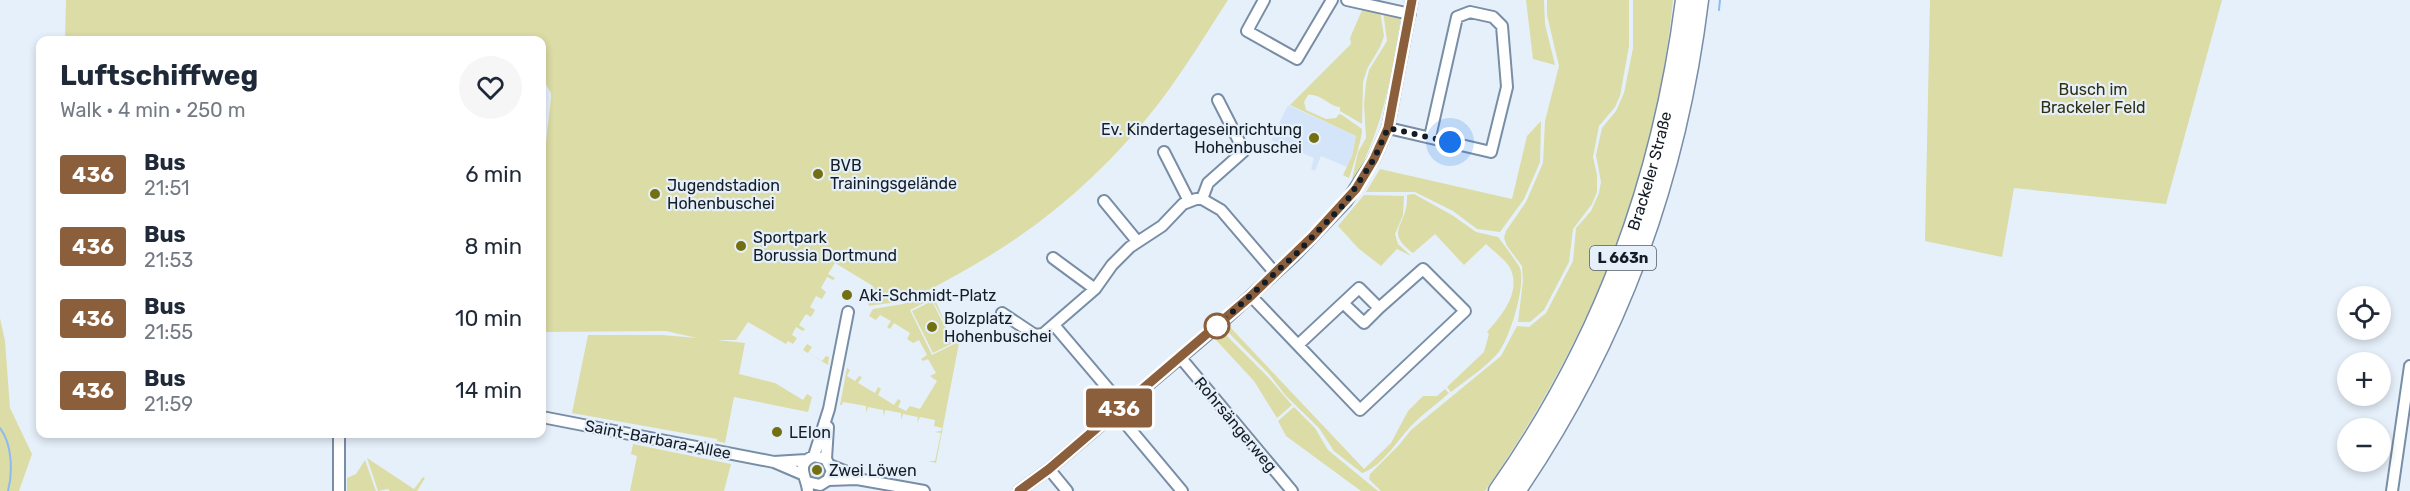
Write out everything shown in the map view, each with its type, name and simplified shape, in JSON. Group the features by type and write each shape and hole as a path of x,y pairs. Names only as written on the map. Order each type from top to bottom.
{"highway":[{"name":"Brackeler Straße","path":"1498,491 1532,441 1572,371 1620,266 1637,222 1659,146 1679,48 1685,0"},
{"name":"Brackeler Straße","path":"1516,491 1582,385 1607,333 1650,227 1674,144 1694,40 1699,0"}],"street":[{"path":"1264,0 1247,31 1297,59 1332,0"},
{"path":"1347,0 1410,14"},
{"path":"1019,491 1049,469 1251,296 1319,230 1356,189 1374,159 1388,128 1412,0"},
{"path":"1388,128 1491,152 1507,87 1502,26 1494,17 1470,12 1457,17 1430,137"},
{"path":"1202,199 1208,183 1244,151 1218,100"},
{"path":"1164,152 1189,201"},
{"path":"1002,313 1035,335 1043,334 1095,289 1112,264 1137,241 1162,226 1177,209 1189,201 1202,199 1225,214 1275,273"},
{"path":"1104,201 1137,241"},
{"path":"1053,258 1095,289"},
{"path":"1251,296 1360,410 1465,311 1423,269 1364,323 1343,303"},
{"path":"1298,345 1359,288 1379,308"},
{"path":"806,482 802,467 810,458 829,409 848,312"},
{"path":"1054,325 1182,491"},
{"name":"Rohrsängerweg","path":"1180,357 1292,491"},
{"path":"2392,491 2407,405 2410,366"},
{"path":"822,486 829,462 829,409"},
{"name":"Saint-Barbara-Allee","path":"546,418 774,462 810,458 829,462 857,479"},
{"path":"339,438 339,491"},
{"name":"Saint-Barbara-Allee","path":"774,462 806,482 822,486 857,479"},
{"path":"1049,469 1067,491"},
{"path":"857,479 924,491"}],"shaded area":[{"name":"Ev. Kindertageseinrichtung Hohenbuschei","path":"1288,105 1356,136 1347,167 1321,156 1315,171 1311,169 1314,158 1271,140"}],"green space":[{"name":"BVB Trainingsgelände","path":"66,0 1228,0 1159,103 1119,150 1075,193 1001,249 913,297 869,306 867,298 873,286 835,263 828,274 835,278 833,280 827,277 821,288 826,292 822,299 816,296 810,307 815,310 811,317 806,314 799,325 805,329 803,331 796,327 792,335 797,338 793,344 788,341 786,344 748,322 736,340 717,340 745,343 739,374 775,383 803,400 807,394 812,397 808,412 734,397 725,443 717,439 572,413 588,335 662,335 697,338 666,331 546,332 546,142 551,93 546,85 546,36 65,36"},
{"path":"1526,0 1544,0 1545,24 1555,65 1533,59"},
{"path":"1547,0 1629,0 1629,46 1620,96 1615,107 1599,126 1593,157 1597,175 1597,192 1592,204 1573,229 1569,262 1544,310 1530,322 1518,322 1523,281 1522,266 1507,246 1504,238 1506,231 1526,202 1543,163 1545,121 1559,66 1547,15"},
{"path":"1633,0 1673,0 1664,67 1651,133 1633,196 1611,258 1556,377 1485,491 1381,491 1369,479 1370,474 1411,430 1501,356 1517,326 1529,327 1546,313 1573,261 1576,228 1591,211 1599,193 1601,182 1596,155 1602,128 1616,111 1624,93 1633,48"},
{"name":"Busch im Brackeler Feld","path":"1930,0 2222,0 2166,204 2014,188 2002,257 1925,241"},
{"path":"1363,8 1380,11 1384,36 1363,82 1362,124 1340,111 1340,107 1317,96 1308,95 1304,102 1306,110 1326,119 1342,115 1362,129 1349,178 1343,175 1352,156 1356,136 1290,105 1351,44 1350,38"},
{"path":"1383,11 1400,15 1401,18 1394,60 1380,120 1365,159 1355,179 1352,179 1358,152 1366,138 1364,104 1369,70 1387,41"},
{"path":"1541,121 1540,162 1524,199 1500,232 1477,229 1453,211 1415,192 1366,192 1380,169 1512,199 1527,136"},
{"path":"1414,194 1452,215 1476,232 1498,237 1520,268 1519,299 1503,346 1487,364 1451,392 1447,387 1484,352 1489,334 1487,332 1504,311 1512,295 1513,277 1508,265 1486,244 1464,265 1435,234 1413,253 1399,239 1398,233 1407,205 1407,195"},
{"path":"1364,195 1404,196 1403,215 1395,234 1398,244 1411,256 1397,249 1381,266 1358,248 1338,226"},
{"path":"927,295 934,297 945,323 932,299 910,310 932,355 954,344 949,332 953,330 959,343 936,463 928,461 935,461 941,433 934,432 941,431 942,428 934,426 935,420 920,417 917,423 918,417 903,414 901,420 901,413 885,410 884,417 883,410 868,407 866,413 866,406 843,402 840,405 847,368 850,370 847,376 855,381 859,376 862,377 858,383 875,393 878,387 881,389 878,395 894,405 898,399 901,401 898,407 906,411 910,406 920,409 937,381 930,376 936,373 928,359 923,361 921,359 927,355 919,340 913,343 907,339 910,333 894,323 890,329 887,327 891,321 880,315 876,320 869,316 873,309 903,304"},
{"name":"Bolzplatz Hohenbuschei","path":"932,301 953,343 933,353 912,311"},
{"path":"0,318 5,341 10,408 32,454 19,491 0,491"},
{"path":"1230,327 1364,469 1391,443 1408,411 1423,396 1437,396 1445,389 1449,393 1413,424 1383,459 1362,473 1334,451 1319,428 1286,396 1269,374 1227,331"},
{"path":"1224,333 1269,378 1292,405 1277,418 1254,381 1216,340"},
{"path":"807,344 812,347 808,353 803,350"},
{"path":"808,353 822,361 826,356 829,357 828,365"},
{"path":"1294,407 1315,428 1328,450 1378,491 1361,491 1286,436 1278,421"},
{"path":"633,444 731,464 724,491 630,491 637,456 631,454"},
{"path":"367,458 414,489 423,477 425,478 417,491 390,491 388,489 378,491"},
{"path":"365,460 376,491 347,491 347,478 356,474"},
{"path":"817,461 823,464 826,470 823,476 817,479 811,476 808,470 811,464"}],"waterway":[{"path":"1719,10 1720,0"},
{"path":"0,428 9,450 11,475 8,491"}],"bus line":[{"name":"436","path":"1019,491 1049,469 1235,310 1295,255 1346,202 1365,176 1388,128 1412,0"}],"place":[{"name":"Ev. Kindertageseinrichtung Hohenbuschei","path":"1314,138"},
{"name":"BVB Trainingsgelände","path":"818,174"},
{"name":"Jugendstadion Hohenbuschei","path":"655,194"},
{"name":"Sportpark Borussia Dortmund","path":"741,246"},
{"name":"Aki-Schmidt-Platz","path":"847,295"},
{"name":"Bolzplatz Hohenbuschei","path":"932,327"},
{"name":"LEIon","path":"777,432"},
{"name":"Zwei Löwen","path":"817,470"}],"route":[{"path":"1217,326 1295,255 1346,202 1365,176 1388,128 1450,142"}]}
